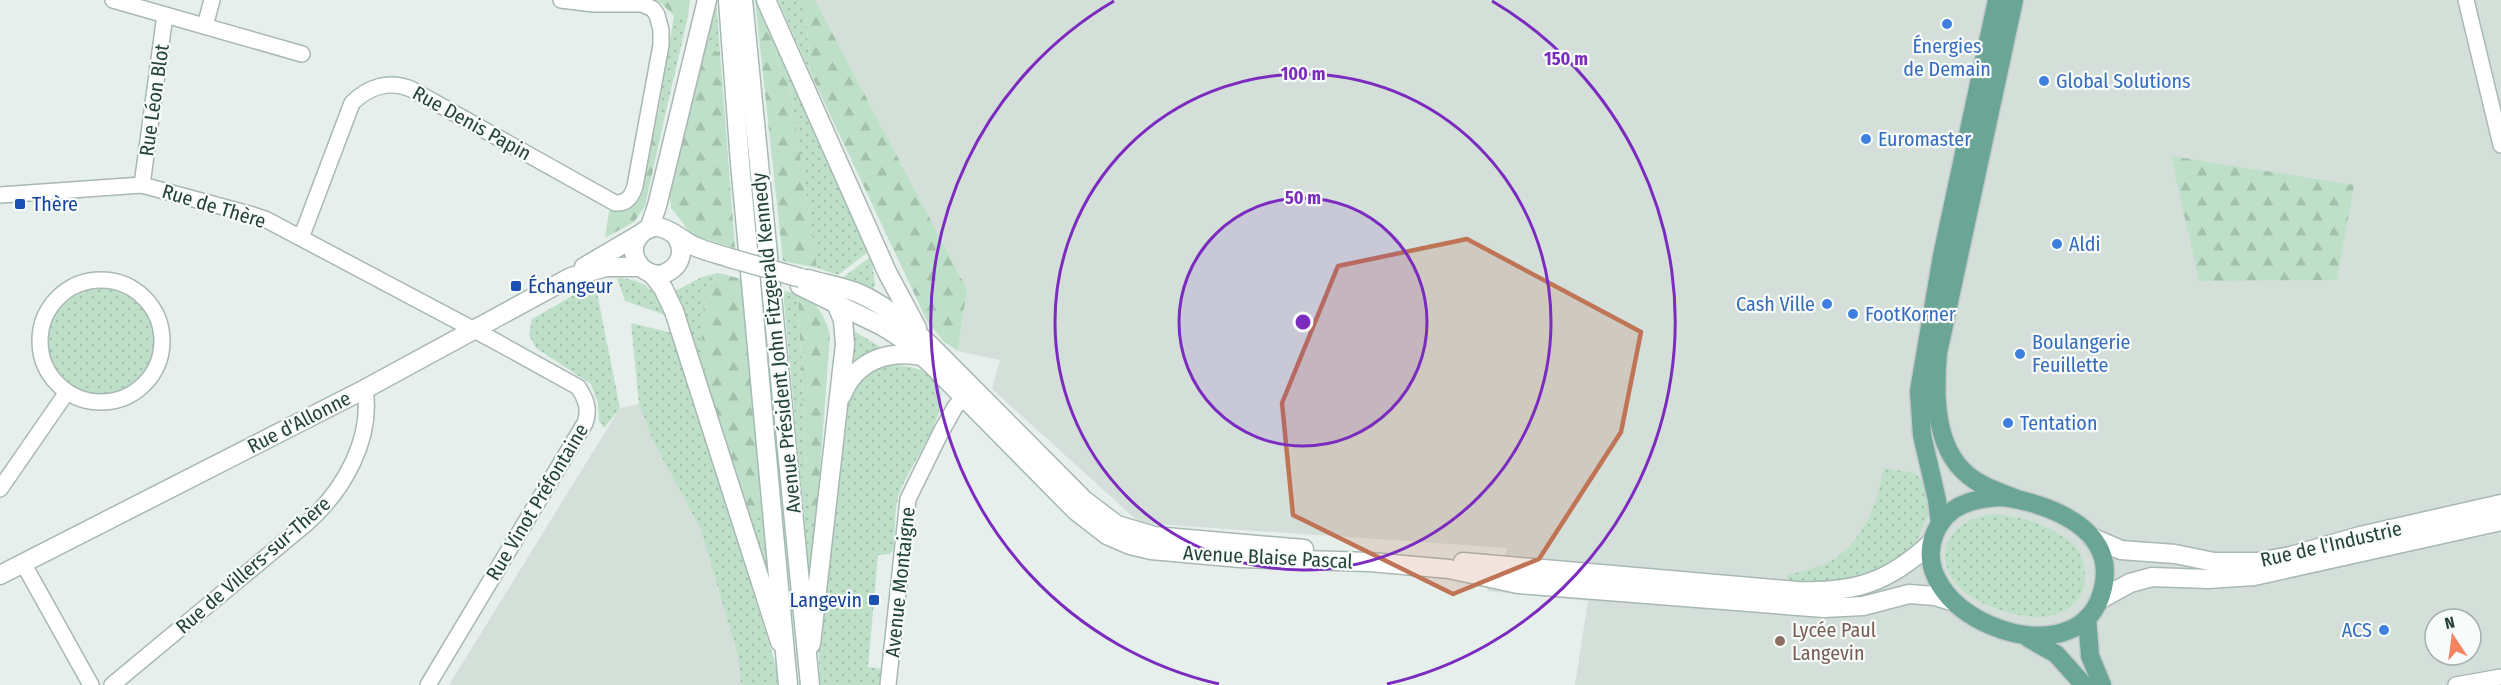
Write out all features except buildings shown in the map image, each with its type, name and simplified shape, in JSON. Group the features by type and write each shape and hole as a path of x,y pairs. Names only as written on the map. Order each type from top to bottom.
{"main road":[{"path":"1940,524 1935,490 1922,435 1919,391 1940,266 1997,0"},
{"name":"Avenue Blaise Pascal","path":"2014,0 1938,353 1936,391 1943,438 1959,466 1977,482 2064,517 2091,537 2100,550 2104,567 2103,586 2099,600 2087,618 2071,630 2052,636 2029,636 2015,633 1984,621 1954,603 1936,576 1932,561 1932,542 1940,524 1953,509 1975,499 2003,497 2023,501"},
{"path":"2087,618 2090,656 2102,685"},
{"path":"2015,633 2049,648 2084,685"}],"street":[{"path":"205,26 212,0"},
{"name":"Rue Denis Papin","path":"301,238 349,110 357,98 370,90 396,84 411,89 615,202 620,203 629,198 635,186 652,101 662,38 659,20 653,9 642,4 594,4 561,0"},
{"path":"707,0 657,206 646,231 634,248 635,258 663,288 674,311 785,657"},
{"name":"Avenue Président John Fitzgerald Kennedy","path":"728,0 740,163 788,685"},
{"name":"Avenue Président John Fitzgerald Kennedy","path":"743,0 810,685"},
{"path":"766,0 887,272 927,351 888,355 867,363 849,381 839,402"},
{"path":"2466,0 2501,145"},
{"path":"118,1 302,54"},
{"name":"Rue Léon Blot","path":"142,185 165,15"},
{"name":"Rue de Thère","path":"0,195 142,185 253,215 301,238 475,331"},
{"path":"646,231 664,228 674,234 682,250 681,258 675,267 663,274 646,271"},
{"name":"Rue d'Allonne","path":"0,575 475,331 572,278 596,259 646,231"},
{"name":"Avenue Blaise Pascal","path":"674,234 730,262 801,282 850,290 874,301 927,351 1081,515 1107,535 1141,548 1240,558 1362,562 1449,569 1518,584 1805,607 1852,608 1909,594 1935,596 1954,603"},
{"name":"Avenue Blaise Pascal","path":"675,267 702,261 730,262"},
{"name":"Rue d'Allonne","path":"572,278 606,267 646,271"},
{"path":"839,304 856,308 874,301 884,288 887,272"},
{"path":"108,281 135,290 149,303 161,329 160,357 152,375 139,389 114,401 85,400 68,392 53,380 41,354 42,325 50,308 71,288 89,282 108,281"},
{"name":"Avenue Blaise Pascal","path":"801,282 927,351"},
{"path":"810,685 813,621 845,336 839,304 824,284"},
{"name":"Rue Vinot Préfontaine","path":"428,685 588,416 583,394 571,382 475,331"},
{"name":"Rue de Villers-sur-Thère","path":"112,685 308,523 330,501 339,488 364,435 368,414 365,389"},
{"path":"0,489 68,392"},
{"name":"Avenue Blaise Pascal","path":"967,393 1102,515 1126,529 1154,536 1813,591 1848,588 1882,579 1911,562 1932,542"},
{"name":"Avenue Montaigne","path":"888,685 908,499 941,432 967,393"},
{"name":"Rue de l'Industrie","path":"2091,537 2121,550 2175,554 2214,562 2257,562 2291,556 2360,536 2501,504"},
{"name":"Rue de l'Industrie","path":"2099,600 2120,587 2144,578 2215,579 2254,576 2501,521"},
{"path":"23,563 91,685"},
{"path":"2456,685 2501,677"}],"highlighted area":[{"path":"1467,239 1641,332 1621,432 1539,559 1453,594 1293,515 1282,403 1338,266"}],"shaded area":[{"path":"815,0 2501,0 2501,685 1575,685 1588,601 1487,591 1508,548 1140,523 992,389 1000,360 958,351 967,289"},
{"path":"639,404 654,443 700,528 738,656 741,685 449,685 620,408"}],"green space":[{"path":"652,0 690,0 688,16 674,16 659,1"},
{"path":"716,0 720,52 702,49"},
{"path":"755,0 760,0 787,67 817,268 783,261"},
{"path":"778,0 805,0 810,72"},
{"path":"805,0 815,0 967,289 958,351 944,342 927,321 810,72"},
{"path":"674,16 688,16 665,116 658,114"},
{"path":"702,49 720,52 735,248 692,235 671,208 669,189"},
{"path":"787,67 868,252 838,275 817,268"},
{"path":"657,114 665,116 645,206 634,222 605,238 609,211 628,210 639,200"},
{"path":"2171,156 2354,185 2337,280 2199,281"},
{"path":"871,256 875,284 873,289 868,290 840,280"},
{"path":"719,273 705,290 708,396 675,291 702,277"},
{"path":"719,273 741,279 763,512 746,515 708,396 701,346 705,290"},
{"path":"617,278 635,281 648,288 659,300 668,316 625,301"},
{"path":"595,283 620,408 604,428 599,421 598,403 591,384 536,348 529,335 532,319"},
{"path":"101,289 121,293 139,304 150,322 154,342 150,362 139,380 121,391 101,395 81,391 63,380 52,362 48,342 52,322 63,304 81,293"},
{"path":"783,291 798,293 807,491 816,526 810,581"},
{"path":"798,293 811,301 819,310 830,335 816,526 807,491"},
{"path":"631,323 672,333 778,672 779,685 741,685 738,656 700,528 654,443 639,404"},
{"path":"849,328 884,349 851,366"},
{"path":"894,365 922,371 937,382 941,397 938,416 897,500 894,550 889,554 878,555 868,667 882,669 879,685 820,685 818,643 845,413 851,393 860,379 873,371"},
{"path":"1884,468 1914,473 1923,481 1929,513 1914,547 1882,570 1835,583 1786,584 1787,575 1820,566 1834,559 1856,538 1871,512"},
{"path":"763,512 769,564 763,564 746,515"},
{"path":"1996,514 2017,517 2048,528 2058,533 2077,549 2084,564 2084,587 2075,602 2068,608 2051,616 2020,615 1984,604 1957,585 1949,572 1945,559 1946,548 1951,537 1958,528 1969,521"}],"place":[{"name":"Énergies de Demain","path":"1947,24"},
{"name":"Global Solutions","path":"2044,81"},
{"name":"Euromaster","path":"1866,139"},
{"name":"Thère","path":"20,204"},
{"name":"Aldi","path":"2057,244"},
{"name":"Échangeur","path":"516,286"},
{"name":"Cash Ville","path":"1827,304"},
{"name":"FootKorner","path":"1853,314"},
{"name":"Boulangerie Feuillette","path":"2020,354"},
{"name":"Tentation","path":"2008,423"},
{"name":"Langevin","path":"874,600"},
{"name":"ACS","path":"2384,630"},
{"name":"Lycée Paul Langevin","path":"1780,641"}]}
